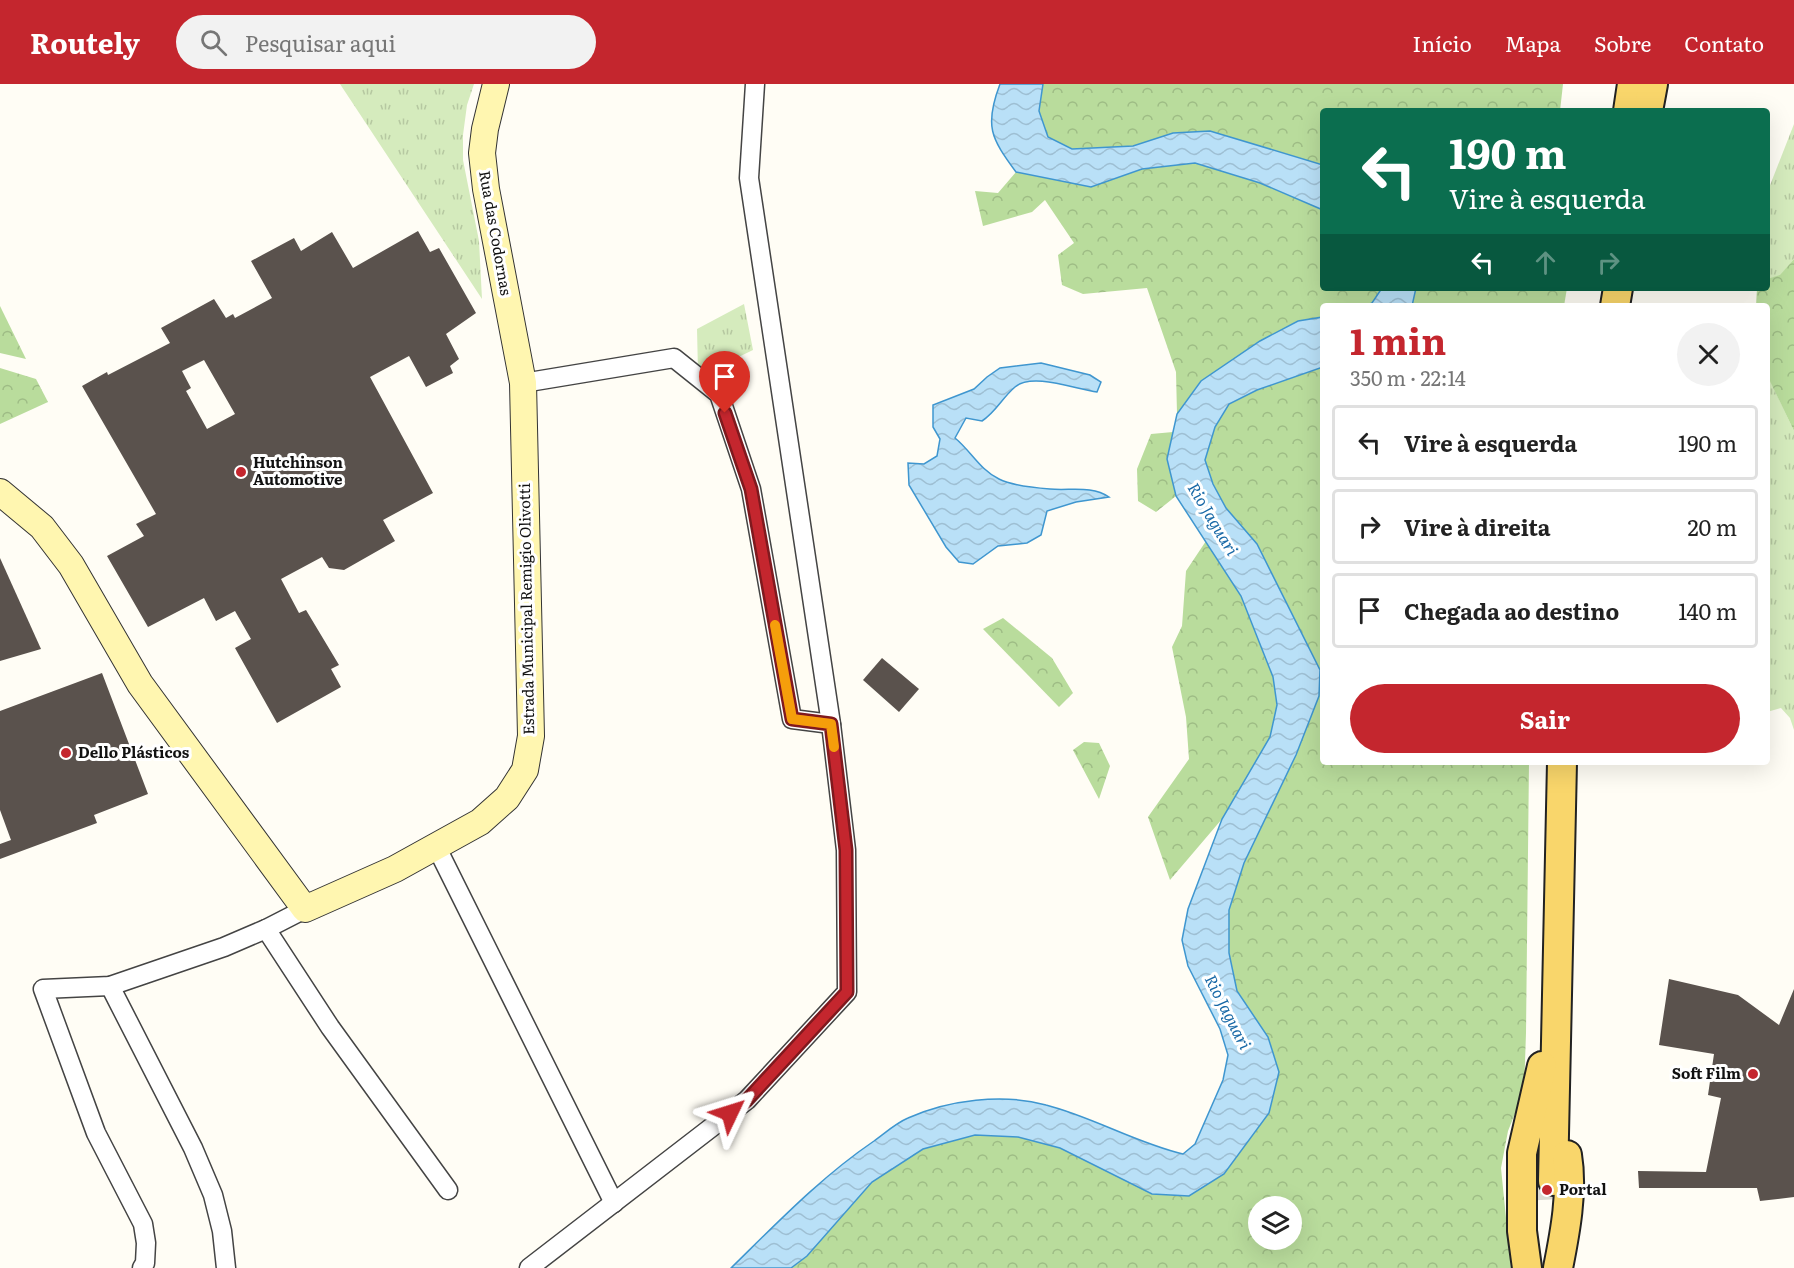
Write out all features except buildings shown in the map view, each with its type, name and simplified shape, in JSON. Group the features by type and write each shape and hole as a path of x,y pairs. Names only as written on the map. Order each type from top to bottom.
{"main road":[{"path":"1628,108 1632,84"},
{"path":"1649,108 1653,84"},
{"path":"1547,765 1547,1268"},
{"path":"1527,1268 1522,1220 1522,1153 1548,1067 1562,765"},
{"path":"1548,1067 1570,1171 1558,1268"},
{"path":"1541,1268 1547,1190"}],"street":[{"name":"Rua das Codornas","path":"496,84 485,129 482,153 486,189 523,383"},
{"path":"530,1268 747,1100 847,992 846,850 831,724 749,178 755,84"},
{"path":"523,383 674,358 719,394 751,489 792,719 831,724"},
{"name":"Estrada Municipal Remigio Olivotti","path":"305,909 395,869 480,822 507,798 525,770 531,736 523,383"},
{"path":"0,492 42,527 71,565 140,684 305,909 224,947 110,986 44,989 96,1133 142,1224 146,1243 145,1263 142,1268"},
{"path":"436,846 614,1203"},
{"path":"266,929 330,1027 448,1190"},
{"path":"110,986 193,1148 213,1195 222,1231 226,1268"}],"green space":[{"path":"340,84 474,84 467,105 463,135 463,160 479,241 482,299"},
{"path":"1043,84 1563,84 1560,108 1320,108 1320,164 1210,131 1173,133 1133,146 1072,149 1048,137 1039,111"},
{"path":"1794,124 1794,259 1780,276 1770,278 1770,185"},
{"path":"1195,163 1260,183 1320,209 1320,291 1380,291 1372,303 1320,303 1320,317 1297,321 1201,381 1177,414 1176,372 1147,288 1083,294 1062,285 1058,255 1074,243 1045,200 1032,212 983,226 975,191 998,193 1016,172 1091,187 1142,169"},
{"path":"1794,259 1794,431 1770,381 1770,303 1756,303 1757,291 1770,291 1770,278 1780,275"},
{"path":"1415,291 1566,291 1564,303 1413,303"},
{"path":"744,304 753,350 722,365 708,363 698,372 697,329"},
{"path":"0,306 26,359 0,353"},
{"path":"0,368 36,379 48,402 0,424"},
{"path":"1320,368 1320,670 1257,544 1226,508 1213,484 1205,460 1215,427 1229,404 1257,390"},
{"path":"1770,380 1794,431 1794,730 1790,718 1781,708 1770,711"},
{"path":"1173,432 1167,459 1176,496 1156,512 1138,501 1137,469 1151,434"},
{"path":"1206,541 1241,596 1273,677 1277,706 1270,737 1222,819 1170,880 1148,817 1189,759 1186,717 1172,647 1182,626 1186,571"},
{"path":"1003,618 1052,658 1073,693 1059,707 983,629"},
{"path":"1320,670 1320,765 1529,765 1524,1091 1508,1131 1501,1168 1511,1268 791,1268 807,1256 872,1182 923,1149 975,1135 1018,1137 1060,1148 1152,1194 1189,1196 1267,1037 1237,991 1229,953 1229,910 1244,863 1296,755 1319,696"},
{"path":"1084,742 1099,743 1110,766 1099,799 1073,750"}],"water":[{"path":"1000,84 1043,84 1039,111 1048,137 1072,149 1133,146 1173,133 1210,131 1320,164 1320,209 1260,183 1195,163 1142,169 1091,187 1016,172 1001,150 993,131 991,121"},
{"path":"1380,291 1415,291 1413,303 1372,303"},
{"name":"Rio Jaguari","path":"1320,317 1320,368 1257,390 1229,404 1215,427 1205,460 1213,484 1226,508 1257,544 1320,670 1319,696 1296,755 1244,863 1229,910 1229,953 1237,991 1268,1037 1279,1072 1269,1113 1224,1174 1189,1196 1152,1194 1060,1148 1018,1137 975,1135 923,1149 872,1182 807,1256 791,1268 731,1268 800,1201 855,1155 904,1120 940,1107 976,1100 1029,1101 1081,1116 1148,1143 1183,1154 1195,1144 1223,1080 1228,1055 1220,1029 1188,966 1182,940 1188,909 1222,819 1270,737 1277,705 1273,677 1241,596 1176,496 1167,459 1177,414 1201,381 1260,341 1298,321"},
{"path":"1041,363 1090,375 1101,382 1097,392 1043,381 1023,383 1010,391 982,421 966,418 955,438 986,471 1004,481 1044,489 1095,491 1109,497 1076,502 1047,511 1041,535 1027,543 998,546 973,564 959,562 946,547 909,485 908,463 924,464 937,456 940,439 933,427 933,405 974,389 1000,368"}],"tunnel":[{"path":"1540,1181 1541,1200"}],"slow traffic":[{"path":"775,625 792,719 831,724 834,747"}],"place":[{"name":"Hutchinson Automotive","path":"241,472"},
{"name":"Dello Plásticos","path":"66,753"},
{"name":"Soft Film","path":"1753,1074"},
{"name":"Portal","path":"1547,1190"}],"route":[{"path":"725,413 751,489 792,719 831,724 846,850 847,969 847,992 747,1100 730,1113"}]}
